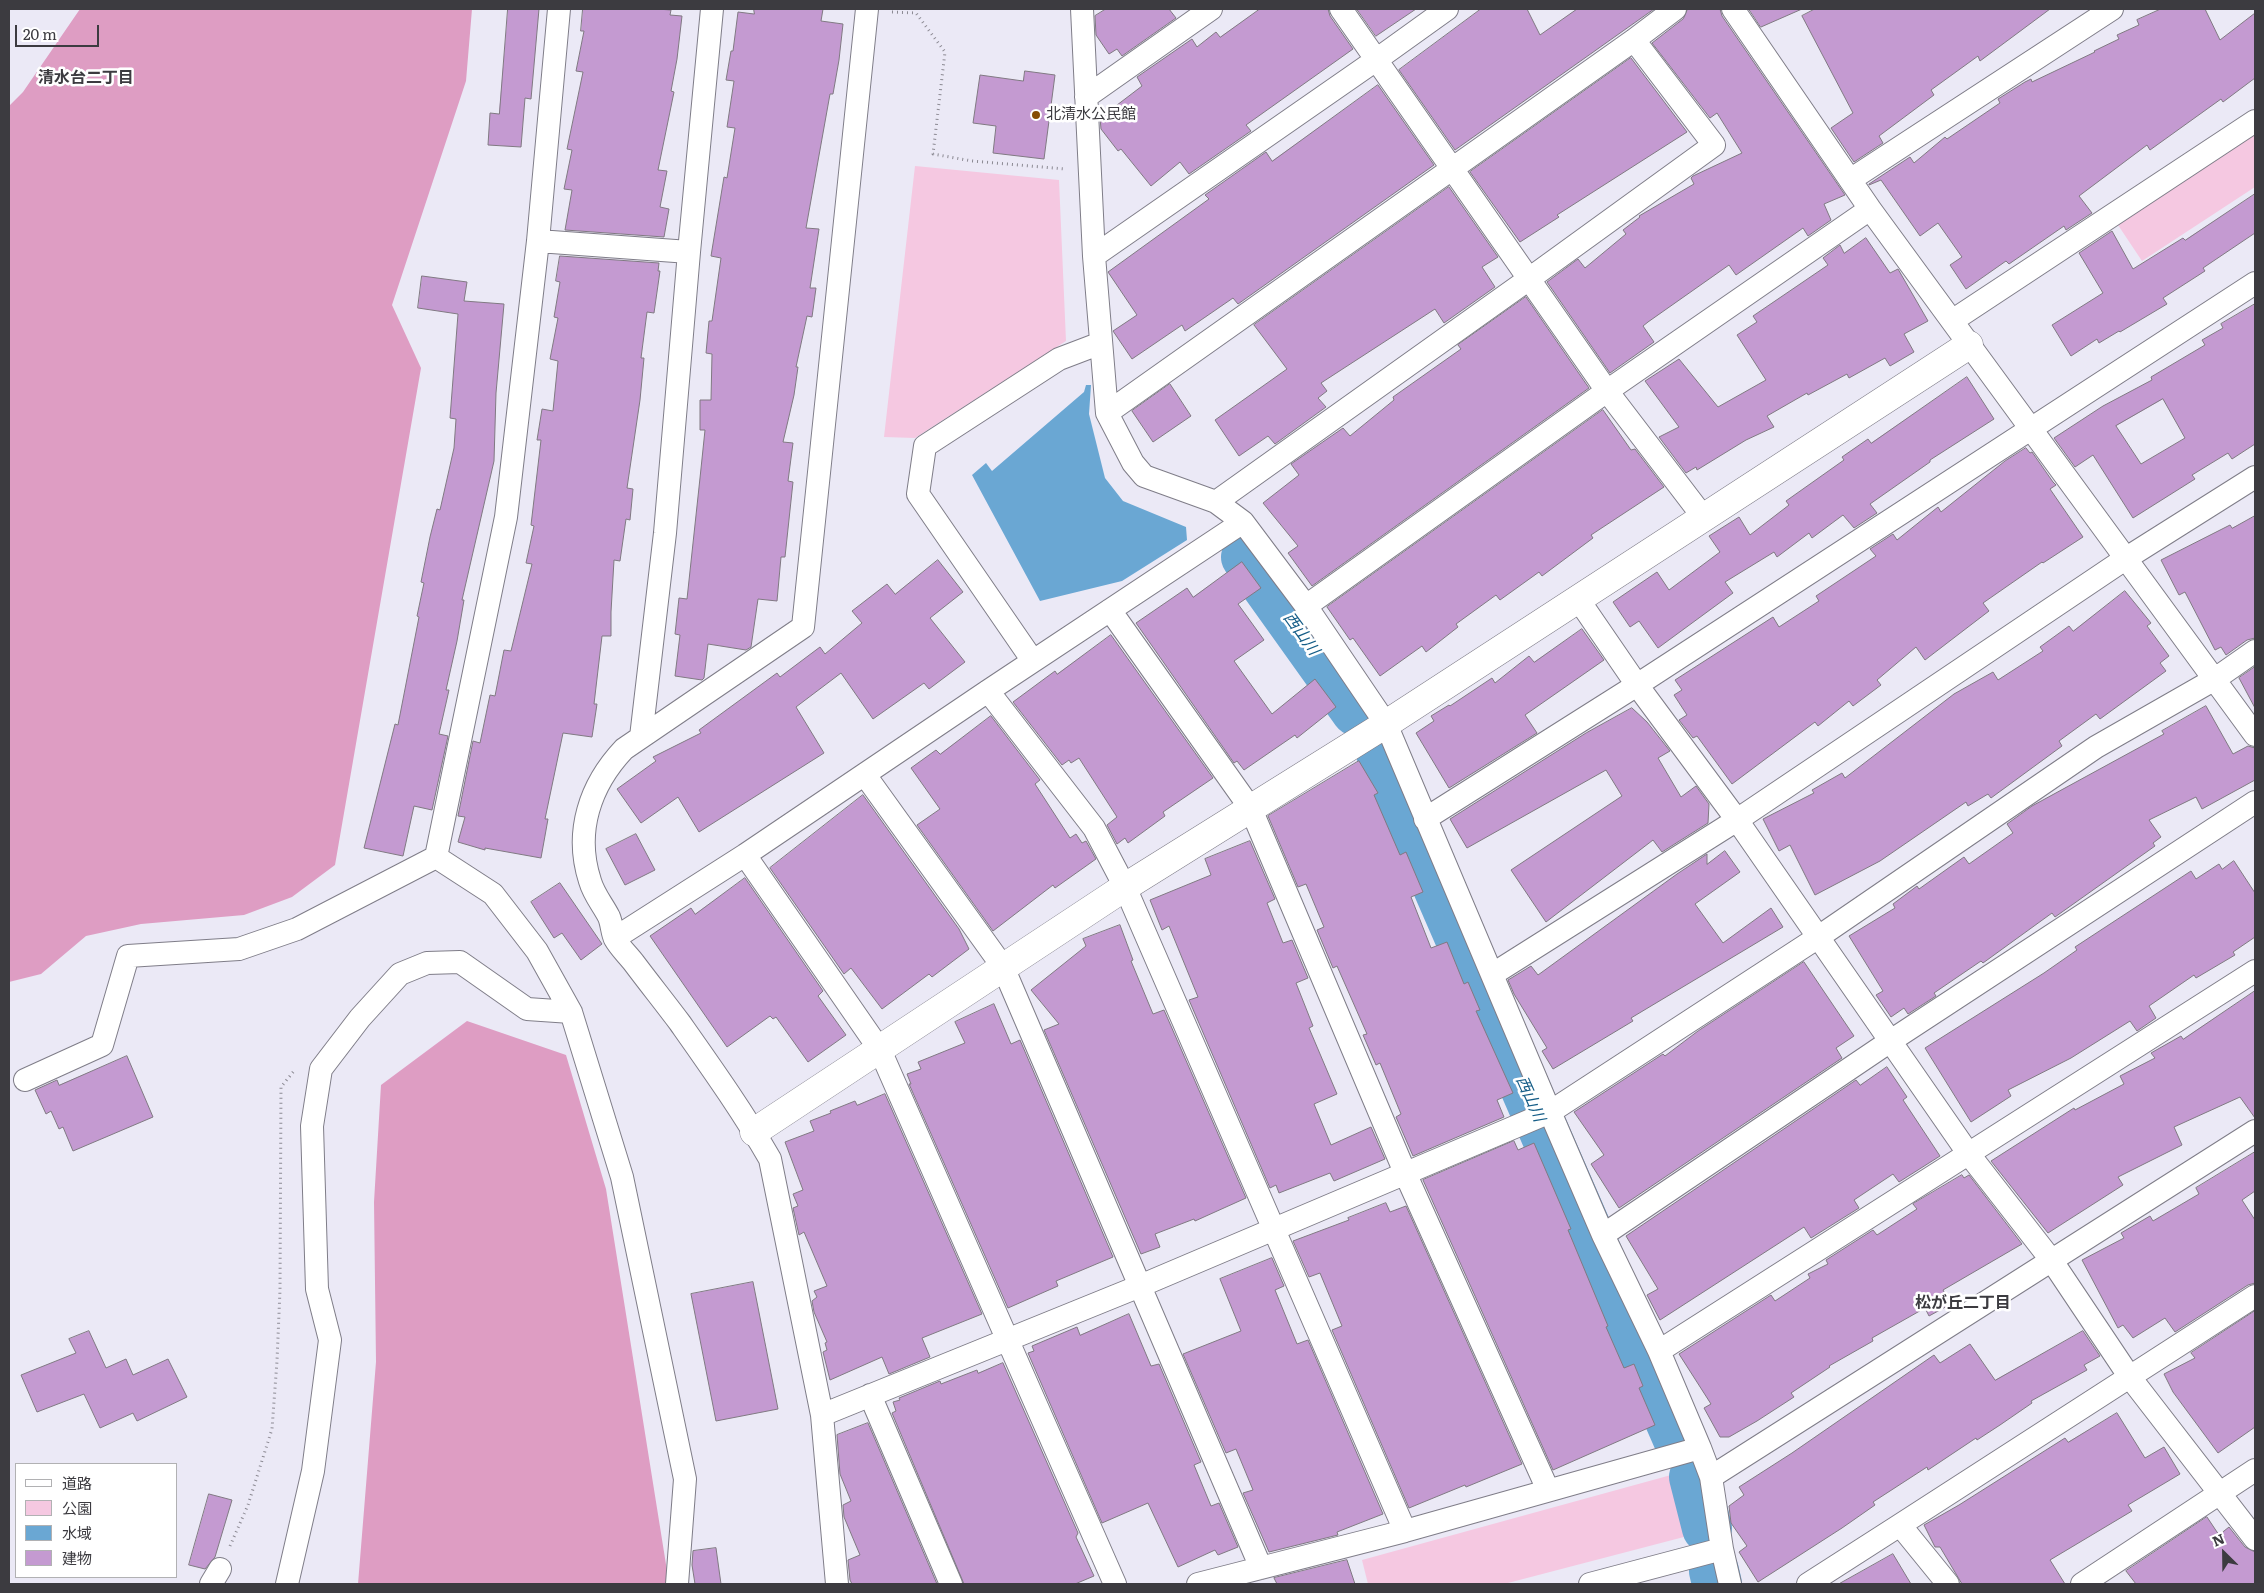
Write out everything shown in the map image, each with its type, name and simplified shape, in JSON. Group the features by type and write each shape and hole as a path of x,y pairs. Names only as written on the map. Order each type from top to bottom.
{"street":[{"path":"436,857 506,517 538,241 559,9"},
{"path":"641,737 665,534 688,252 712,9"},
{"path":"838,1584 822,1415 770,1159 680,1022 615,938 610,918 598,901 590,882 585,862 585,821 590,801 599,782 610,764 624,749 803,627 867,9"},
{"path":"1082,9 1094,256 1107,414 1133,463 1144,476 1216,502 1243,522 1306,606 1386,724 1603,1235 1659,1351 1700,1448 1711,1477 1722,1549 1730,1584"},
{"path":"1086,98 1212,9"},
{"path":"1341,9 1607,391 1704,518"},
{"path":"1094,256 1447,9"},
{"path":"1107,414 1675,9"},
{"path":"1733,9 1870,209 2125,560 2255,735"},
{"path":"1850,180 2112,9"},
{"path":"1216,502 1714,145 1634,40"},
{"path":"1952,321 2255,121"},
{"path":"1306,606 1607,391 1870,209"},
{"path":"538,241 688,252"},
{"path":"1425,819 1637,685 2255,283"},
{"path":"1033,661 918,494 925,446 1059,360 1101,343"},
{"path":"754,1132 1003,967 1386,724 1969,345"},
{"path":"1493,974 1737,820 2125,560 2255,477"},
{"path":"615,938 745,855 1243,522"},
{"path":"1578,599 1637,685 1737,820 1889,1042 1968,1153 2052,1261 2129,1376 2221,1492 2255,1539"},
{"path":"1110,610 1251,809 1406,1175 1548,1490"},
{"path":"822,1415 1140,1286 1406,1175 1550,1112 1817,938 2096,747 2215,679 2255,651"},
{"path":"988,691 1094,828 1125,888 1405,1530"},
{"path":"865,775 1003,967 1261,1568"},
{"path":"1603,1235 1889,1042 2255,802"},
{"path":"745,855 880,1050 1115,1584"},
{"path":"436,857 493,894 537,951 571,1012 622,1177 685,1480 677,1584"},
{"path":"24,1080 102,1045 128,956 238,949 297,929 436,857"},
{"path":"287,1584 312,1471 330,1340 317,1289 312,1126 321,1069 360,1018 400,974 427,963 460,962 527,1009 571,1012"},
{"path":"1659,1351 2255,972"},
{"path":"1711,1477 2255,1131"},
{"path":"1808,1584 2255,1296"},
{"path":"870,1395 951,1584"},
{"path":"1198,1584 1405,1530 1700,1448"},
{"path":"2082,1584 2255,1470"},
{"path":"1900,1525 1948,1584"},
{"path":"1590,1584 1722,1549"}],"path":[{"path":"916,12 945,52 933,154 972,161 1090,172"},
{"path":"215,1577 248,1504 272,1429 278,1361 282,1087 298,1065 328,1060"}],"green space":[{"path":"2255,132 2255,187 2142,261 2116,222"},
{"path":"915,166 1059,180 1066,341 915,438 884,437"},
{"path":"1682,1472 1692,1478 1703,1532 1504,1584 1368,1584 1362,1560"}],"shaded area":[{"path":"80,9 472,9 466,81 392,305 421,368 335,865 292,897 244,915 141,924 86,936 41,974 9,982 9,106 23,92"},
{"path":"467,1021 566,1055 606,1189 668,1577 667,1584 358,1584 376,1362 374,1202 381,1085"}],"water":[{"path":"1086,385 1091,385 1089,414 1105,478 1123,501 1186,527 1187,540 1122,581 1040,601 972,475 986,463 992,471 1084,392"}],"building":[{"path":"508,9 539,9 531,99 525,98 521,147 488,145 490,113 499,114"},
{"path":"583,9 657,9 671,10 670,15 682,16 671,91 674,92 658,170 667,171 660,207 669,209 664,237 565,230 572,190 564,189 572,150 567,149 583,72 576,71 584,31 581,31"},
{"path":"754,9 823,9 821,21 843,24 833,94 830,94 806,228 819,229 810,288 816,288 812,317 807,316 796,367 798,367 794,395 783,442 793,443 788,481 793,482 785,557 781,557 777,601 758,599 751,647 746,650 708,644 704,678 702,680 675,676 680,635 675,634 679,598 687,599 700,478 705,430 700,430 700,400 711,400 712,354 706,353 709,321 712,321 721,258 711,256 724,177 727,178 735,128 727,127 734,81 726,80 731,51 733,51 738,12 754,14"},
{"path":"1106,9 1169,9 1176,18 1122,56 1117,49 1109,54 1096,35 1095,16"},
{"path":"1260,9 1328,9 1330,16 1353,49 1246,125 1251,131 1189,174 1180,162 1151,186 1121,149 1118,151 1101,129 1100,118 1142,86 1137,77 1192,39 1197,47 1216,32 1220,37"},
{"path":"1357,9 1416,9 1376,36"},
{"path":"1481,9 1527,9 1540,35 1577,9 1654,9 1455,150 1399,70"},
{"path":"1688,9 1720,9 1722,16 1845,195 1824,204 1831,220 1808,236 1803,228 1736,275 1729,265 1648,322 1643,326 1654,342 1610,373 1547,282 1578,259 1585,268 1626,234 1623,230 1639,216 1694,184 1691,178 1693,176 1742,153 1717,113 1710,118 1652,43 1683,19"},
{"path":"1749,9 1802,9 1761,27"},
{"path":"1815,9 2050,9 1980,61 1978,56 1931,90 1934,95 1879,136 1883,143 1854,162 1831,128 1853,113 1802,16"},
{"path":"2161,9 2205,9 2220,40 2255,13 2255,78 2223,102 2221,99 2150,150 2147,145 2079,196 2092,213 2066,230 2064,226 2009,264 2006,261 1966,289 1950,265 1962,257 1938,223 1920,236 1881,180 1869,184 1910,157 1914,163 1945,137 1947,139 2000,103 1998,99 2025,82 2031,79 2032,82 2095,52 2119,39 2117,35 2139,25 2137,20"},
{"path":"1631,58 1687,132 1557,215 1559,217 1520,242 1470,172"},
{"path":"1025,71 1055,75 1044,159 993,153 996,126 973,123 980,75 1023,81"},
{"path":"1378,85 1434,165 1238,304 1233,298 1185,331 1182,325 1132,359 1113,331 1137,315 1108,272 1209,199 1205,195 1266,152 1272,161"},
{"path":"1449,187 1498,257 1482,267 1495,287 1444,323 1435,309 1321,383 1327,391 1318,398 1326,407 1275,444 1268,436 1239,456 1215,420 1287,369 1254,325"},
{"path":"2255,194 2255,233 2203,268 2205,271 2163,298 2167,304 2099,343 2097,339 2071,356 2052,325 2103,293 2079,253 2112,231 2133,269 2183,238 2185,240"},
{"path":"1866,238 1890,273 1898,269 1928,321 1904,334 1914,352 1890,366 1885,358 1849,378 1847,374 1808,395 1807,393 1767,416 1774,427 1746,440 1697,470 1696,467 1686,473 1659,437 1679,427 1645,381 1679,359 1718,407 1766,380 1737,335 1757,322 1753,316 1828,265 1823,258 1840,245 1844,253"},
{"path":"560,256 659,263 658,271 660,271 654,313 647,312 641,358 644,358 640,400 627,488 633,489 630,520 626,519 620,561 614,560 611,636 602,636 594,704 597,704 592,737 563,733 545,819 548,819 541,858 485,848 485,850 458,842 465,817 458,816 473,741 480,743 490,695 495,696 504,650 511,651 532,564 526,563 534,526 531,525 541,440 537,440 542,409 553,411 558,361 550,359 558,318 554,317 560,282 556,281"},
{"path":"422,276 467,282 464,301 504,304 496,393 494,461 462,600 464,600 457,641 446,690 449,690 439,734 448,736 432,810 414,806 403,856 364,848 395,724 398,725 419,617 417,616 424,583 421,582 430,537 437,509 440,510 454,448 456,419 450,418 458,314 418,308"},
{"path":"1526,297 1589,388 1312,586 1288,553 1298,546 1263,503 1299,475 1291,464 1343,428 1350,436 1394,400 1393,397 1461,349 1458,345"},
{"path":"2255,304 2255,444 2232,459 2228,453 2192,475 2195,479 2133,518 2093,455 2075,467 2054,438 2103,406 2152,380 2151,377 2205,345 2202,340 2223,328 2221,324","holes":["2163,399 2185,438 2141,464 2116,426"]},
{"path":"1967,377 1994,419 1930,460 1930,462 1870,504 1877,513 1854,528 1843,515 1812,538 1809,533 1777,557 1774,552 1725,582 1733,593 1658,648 1639,621 1630,627 1613,602 1657,572 1669,590 1720,552 1709,536 1739,517 1750,535 1789,505 1786,501 1844,460 1842,457 1868,439 1871,443"},
{"path":"1170,384 1191,416 1153,442 1132,411"},
{"path":"1603,410 1631,450 1635,449 1664,487 1591,535 1593,538 1542,576 1539,572 1500,600 1496,595 1456,624 1458,627 1426,652 1422,646 1380,676 1353,638 1350,640 1327,607"},
{"path":"2026,448 2030,453 2032,452 2056,485 2050,489 2083,537 2042,562 1983,603 1989,611 1925,660 1916,647 1877,680 1881,685 1853,706 1849,701 1818,726 1815,722 1732,784 1697,736 1693,738 1679,720 1687,715 1674,695 1682,690 1675,680 1773,617 1779,627 1819,601 1816,596 1876,556 1870,549 1893,534 1897,540 1938,507 1941,512 2005,461"},
{"path":"2255,516 2255,638 2247,640 2226,655 2221,647 2215,650 2185,592 2179,595 2161,560 2230,525 2232,528"},
{"path":"938,560 963,592 930,618 965,662 929,689 924,683 873,719 841,673 796,707 824,753 699,832 678,797 641,823 617,789 656,761 653,757 701,733 699,730 777,673 780,677 820,647 825,654 862,623 852,611 887,584 895,594"},
{"path":"1242,562 1261,588 1238,604 1264,640 1234,661 1272,714 1315,679 1336,707 1297,738 1295,735 1244,770 1237,761 1234,763 1136,623 1187,588 1193,597"},
{"path":"2125,591 2151,623 2147,626 2169,656 2160,663 2166,671 2100,719 2096,714 2059,741 2062,746 1991,798 1988,794 1968,806 1966,802 1880,861 1815,895 1790,845 1779,851 1763,819 1814,793 1812,790 1842,773 1845,778 1954,694 1993,672 1998,680 2043,651 2040,647 2069,626 2073,631"},
{"path":"1582,629 1604,660 1525,715 1537,733 1449,788 1416,733 1434,721 1431,716 1450,706 1492,678 1495,683 1529,656 1534,662"},
{"path":"1111,635 1213,778 1163,812 1165,816 1128,843 1125,838 1117,844 1107,825 1117,817 1079,758 1071,763 1069,760 1062,765 1013,702 1055,671 1057,674"},
{"path":"2255,667 2255,708 2239,678"},
{"path":"2206,706 2233,754 2248,746 2255,748 2255,780 2202,809 2196,797 2149,820 2161,837 2153,843 2155,846 2055,917 2052,913 1983,963 1981,961 1934,993 1936,996 1908,1014 1904,1008 1891,1017 1876,995 1883,991 1849,936 1895,908 1893,904 1917,886 1919,889 1964,857 1969,864 2013,833 2007,824 2032,806 2164,734 2162,731"},
{"path":"1632,708 1647,722 1670,751 1658,758 1681,797 1696,786 1709,804 1708,823 1662,852 1653,840 1546,922 1511,870 1622,796 1606,770 1467,848 1450,819 1586,733"},
{"path":"991,716 1040,780 1035,784 1070,838 1076,834 1082,843 1086,841 1096,859 1055,888 1053,885 993,931 917,825 940,809 911,768 936,750 940,754"},
{"path":"1359,761 1378,793 1374,795 1400,855 1406,852 1423,892 1411,897 1431,948 1447,942 1464,984 1468,982 1480,1010 1476,1011 1513,1093 1497,1100 1504,1117 1413,1156 1396,1117 1401,1114 1380,1063 1376,1065 1363,1035 1367,1034 1337,966 1333,968 1317,930 1324,927 1306,884 1298,887 1268,816"},
{"path":"863,795 959,929 969,949 932,977 929,974 882,1009 851,968 844,974 770,868"},
{"path":"636,834 655,870 625,885 606,849"},
{"path":"1250,841 1275,899 1267,903 1283,943 1292,940 1308,978 1296,983 1313,1026 1309,1028 1337,1094 1314,1104 1331,1145 1371,1127 1385,1159 1334,1181 1330,1173 1279,1193 1276,1185 1270,1188 1189,1000 1198,997 1169,926 1162,930 1150,900 1211,875 1205,859"},
{"path":"1725,851 1740,872 1695,904 1723,943 1771,908 1783,927 1631,1018 1633,1021 1553,1069 1542,1051 1547,1048 1514,994 1508,980 1531,966 1538,975 1707,854 1707,864"},
{"path":"2234,861 2255,893 2255,937 2233,952 2235,955 2196,978 2194,975 2149,1006 2156,1018 2137,1031 2130,1021 2071,1058 2008,1090 2011,1096 1971,1122 1925,1048 2044,973 2077,950 2075,947 2191,871 2196,879 2219,864 2222,869"},
{"path":"745,878 823,991 818,996 846,1035 808,1062 776,1017 773,1019 770,1016 727,1047 650,936 691,908 695,914"},
{"path":"560,883 602,944 581,960 562,933 554,938 531,902"},
{"path":"1120,925 1133,960 1131,961 1153,1014 1164,1010 1246,1198 1195,1221 1194,1219 1155,1234 1160,1247 1141,1254 1044,1030 1059,1024 1031,990 1086,946 1083,939"},
{"path":"1804,962 1854,1036 1836,1048 1842,1058 1619,1208 1591,1164 1604,1155 1574,1112 1663,1054 1665,1056 1698,1031"},
{"path":"2255,991 2255,1118 2240,1097 2174,1127 2182,1145 2118,1177 2123,1185 2048,1233 1991,1161 2074,1108 2075,1110 2124,1084 2120,1076 2155,1058 2151,1053 2181,1036 2183,1039"},
{"path":"994,1004 1011,1044 1020,1040 1113,1257 1056,1281 1058,1286 1008,1308 909,1084 911,1084 907,1074 921,1069 918,1062 965,1043 955,1022"},
{"path":"127,1056 153,1117 73,1151 63,1127 59,1129 51,1111 46,1114 35,1090 57,1080 59,1085"},
{"path":"1887,1067 1907,1097 1903,1100 1940,1156 1899,1182 1893,1174 1854,1200 1859,1208 1811,1238 1804,1227 1660,1320 1647,1295 1658,1289 1626,1236 1856,1080 1860,1085"},
{"path":"885,1094 982,1314 922,1338 930,1357 889,1374 882,1357 830,1380 823,1352 827,1350 825,1343 827,1342 814,1312 812,1301 817,1297 814,1291 827,1286 804,1232 799,1235 793,1208 798,1206 793,1194 803,1190 785,1142 814,1131 810,1121 831,1113 830,1111 855,1101 857,1105"},
{"path":"1514,1141 1518,1150 1534,1143 1571,1229 1568,1230 1608,1326 1606,1327 1624,1368 1634,1364 1643,1386 1639,1388 1655,1425 1553,1470 1423,1180"},
{"path":"2255,1152 2255,1191 2242,1200 2255,1220 2255,1283 2248,1285 2175,1332 2165,1318 2133,1338 2123,1325 2118,1328 2082,1260 2124,1238 2121,1233 2150,1216 2153,1221 2199,1194 2196,1188"},
{"path":"1962,1175 1964,1178 1969,1175 2022,1244 1943,1290 1951,1304 1929,1316 1925,1308 1872,1338 1873,1341 1829,1366 1791,1393 1794,1397 1729,1437 1720,1437 1704,1408 1711,1404 1679,1354 1771,1295 1775,1301 1810,1278 1808,1274 1828,1264 1826,1260 1873,1230 1877,1235 1917,1209 1913,1204"},
{"path":"1386,1203 1390,1212 1406,1206 1522,1464 1409,1508 1332,1330 1342,1326 1320,1273 1309,1277 1293,1241 1349,1220 1348,1218"},
{"path":"1272,1258 1284,1286 1275,1290 1297,1344 1308,1340 1383,1514 1337,1532 1338,1535 1269,1552 1243,1493 1253,1490 1236,1449 1226,1453 1183,1354 1241,1331 1220,1279"},
{"path":"753,1282 778,1409 716,1421 691,1294"},
{"path":"2255,1311 2255,1427 2218,1453 2173,1392 2164,1374 2195,1358 2191,1353"},
{"path":"1129,1314 1151,1366 1159,1364 1201,1462 1194,1465 1211,1506 1219,1503 1238,1547 1218,1555 1215,1550 1178,1567 1148,1503 1102,1523 1028,1353 1034,1351 1032,1346 1077,1327 1080,1335"},
{"path":"89,1331 106,1368 126,1359 133,1375 168,1359 187,1397 137,1421 133,1413 100,1428 84,1394 37,1412 21,1375 76,1353 69,1339"},
{"path":"2083,1331 2100,1356 2084,1365 2087,1370 2031,1401 2032,1403 2000,1425 1977,1440 1976,1438 1928,1470 1927,1467 1873,1502 1875,1505 1842,1528 1758,1582 1739,1552 1747,1546 1731,1523 1729,1506 1744,1495 1739,1487 1792,1453 1934,1355 1940,1363 1970,1344 1995,1380"},
{"path":"1003,1363 1078,1533 1076,1537 1094,1576 1075,1584 964,1584 892,1413 896,1411 893,1402 900,1400 899,1398 940,1381 941,1384 977,1370 978,1373"},
{"path":"2117,1413 2145,1458 2164,1447 2180,1474 2128,1505 2132,1511 2050,1560 2065,1584 1962,1584 1940,1547 1935,1547 1924,1525 2065,1438 2068,1442"},
{"path":"868,1423 937,1584 852,1584 850,1580 848,1560 860,1555 844,1517 843,1505 851,1501 840,1474 837,1435"},
{"path":"209,1494 232,1500 215,1557 205,1569 189,1565"},
{"path":"2207,1517 2219,1535 2229,1527 2245,1547 2255,1552 2255,1584 2136,1584 2126,1571"},
{"path":"716,1548 721,1584 695,1584 692,1565 693,1551"},
{"path":"1893,1554 1911,1584 1839,1584"},
{"path":"1347,1560 1355,1584 1277,1584 1274,1578"}],"waterway":[{"name":"西山川","path":"1246,557 1356,711"},
{"name":"西山川","path":"1382,759 1678,1439"},
{"name":"西山川","path":"1694,1477 1707,1528"},
{"name":"西山川","path":"1714,1571 1717,1584"}],"place":[{"name":"北清水公民館","path":"1036,115"}],"district":[{"name":"清水台二丁目","path":"86,78"},
{"name":"松が丘二丁目","path":"1963,1303"}]}
